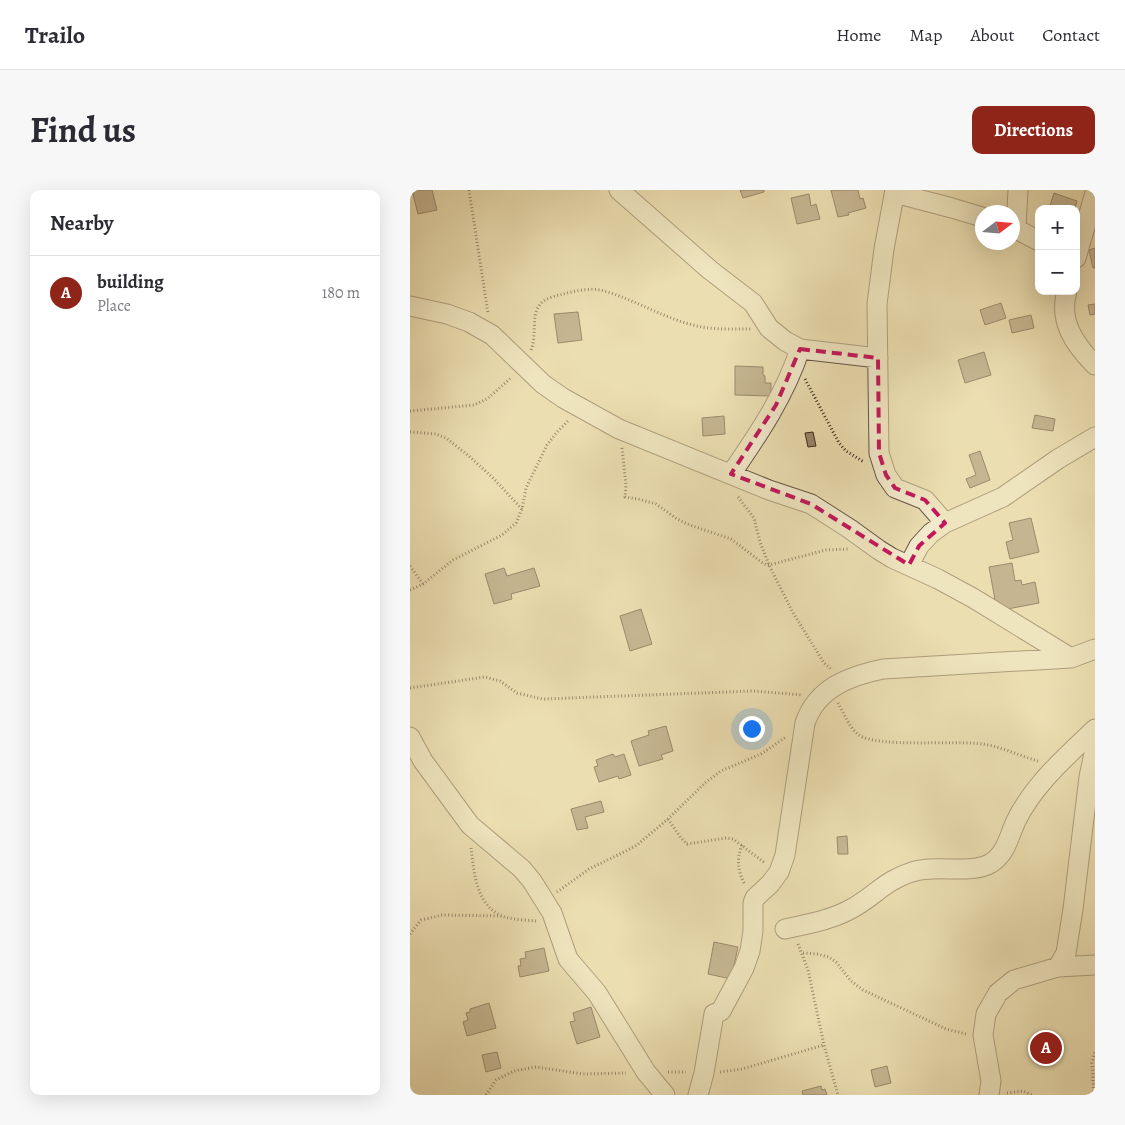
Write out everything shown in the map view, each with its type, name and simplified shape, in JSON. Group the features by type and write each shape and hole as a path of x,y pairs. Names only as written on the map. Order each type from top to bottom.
{"street":[{"path":"619,190 710,270 752,303 769,328 785,341 797,357"},
{"path":"1016,205 1018,190"},
{"path":"945,524 925,500 895,488 886,475 879,453 877,304 884,249 895,192 975,215"},
{"path":"1078,250 1095,193"},
{"path":"1020,230 1035,239"},
{"path":"1067,295 1067,324 1072,340 1095,365"},
{"path":"410,306 446,314 469,322 492,335 556,394 619,429 769,490 811,504 879,550 973,598 1072,658"},
{"path":"797,357 878,358"},
{"path":"731,474 757,437 776,405 797,357"},
{"path":"909,565 920,546 931,533 945,524 1003,497 1058,459 1095,437"},
{"path":"698,1095 704,1073 714,1014 722,1011 744,968 750,951 755,898 770,884 779,872 788,839 805,723 809,710 832,689 863,673 883,669 1072,658 1095,650"},
{"path":"785,929 824,920 850,910 897,876 915,870 935,868 968,869 991,863 1005,849 1016,821 1027,801 1056,766 1095,729"},
{"path":"410,737 423,762 470,825 522,869 545,902 568,959 597,993 646,1072 665,1095"},
{"path":"1058,967 1066,953 1089,777 1095,749"},
{"path":"989,1095 991,1081 983,1035 986,1014 998,993 1014,980 1058,967 1095,965"}],"path":[{"path":"469,190 492,335"},
{"path":"410,411 474,405 487,399 524,366 534,345 535,318 538,306 553,297 584,289 603,290 666,317 698,326 737,329 769,328"},
{"path":"797,357 832,430 846,451 886,475"},
{"path":"410,590 423,584 453,560 511,529 522,509 526,488 547,445 557,432 583,409"},
{"path":"619,429 625,497 638,498 656,504 676,519 731,539 761,562 769,565 836,549 879,550"},
{"path":"410,432 436,434 446,438 492,477 522,509"},
{"path":"737,495 754,518 760,542 769,565 792,612 824,662 832,689 852,728 859,735 866,738 895,742 984,744 1056,766"},
{"path":"410,566 423,584"},
{"path":"410,688 484,676 500,681 517,693 543,699 832,689"},
{"path":"545,902 578,875 637,844 706,782 721,772 768,751 805,723"},
{"path":"668,818 680,838 687,844 720,837 733,840 779,872"},
{"path":"470,825 470,845 475,877 486,903 503,916"},
{"path":"742,845 738,868 744,884 755,898"},
{"path":"410,934 421,920 442,915 503,916 538,922 557,928"},
{"path":"785,929 796,941 803,954 838,1095"},
{"path":"803,954 817,954 829,957 836,962 851,981 863,990 946,1029 957,1033 983,1035"},
{"path":"486,1095 496,1080 514,1070 536,1067 583,1074 704,1073 742,1068 824,1044"},
{"path":"1094,1095 1092,1063 1095,1052"},
{"path":"998,1095 1023,1091 1032,1095"}],"highlighted area":[{"path":"800,349 878,358 879,453 886,475 895,488 925,500 945,523 919,546 909,565 811,504 731,474 776,405"}],"building":[{"path":"412,190 432,190 437,210 418,214"},
{"path":"740,190 764,190 764,192 743,198"},
{"path":"831,190 858,190 860,199 863,198 866,208 838,217"},
{"path":"1054,193 1077,201 1076,205 1050,205"},
{"path":"809,194 811,206 816,204 820,219 797,224 791,198"},
{"path":"1095,248 1095,268 1093,268 1089,250"},
{"path":"1001,303 1006,318 985,325 980,310"},
{"path":"1095,304 1095,314 1090,315 1088,305"},
{"path":"578,312 582,340 558,343 554,314"},
{"path":"1031,315 1034,328 1012,333 1009,320"},
{"path":"984,352 991,375 965,383 958,360"},
{"path":"735,366 763,367 765,383 771,383 771,396 735,395"},
{"path":"1035,415 1055,419 1053,431 1032,428"},
{"path":"724,416 725,434 703,436 702,418"},
{"path":"813,432 816,446 808,447 805,433"},
{"path":"980,451 990,480 970,488 966,479 976,475 969,455"},
{"path":"1031,518 1039,552 1010,559 1006,542 1013,540 1009,523"},
{"path":"1012,563 1015,581 1021,580 1022,585 1035,582 1039,603 997,611 989,567"},
{"path":"504,568 507,576 534,568 540,586 511,594 512,599 494,604 485,574"},
{"path":"641,609 652,644 630,651 620,616"},
{"path":"666,726 673,751 661,755 663,759 639,766 631,741 649,735 648,731"},
{"path":"613,754 615,757 624,754 631,775 619,779 618,776 599,782 594,767 598,766 596,760"},
{"path":"601,801 604,812 585,817 588,828 577,830 571,809"},
{"path":"847,836 848,854 838,854 837,837"},
{"path":"714,942 738,947 731,979 708,974"},
{"path":"544,948 549,971 520,977 518,966 521,966 520,959 526,958 525,952"},
{"path":"489,1003 496,1028 467,1036 463,1022 468,1020 466,1013 470,1012 470,1009"},
{"path":"591,1007 600,1037 577,1044 570,1022 575,1021 573,1013"},
{"path":"1054,1038 1056,1057 1039,1058 1036,1039"},
{"path":"497,1052 501,1068 486,1072 482,1055"},
{"path":"887,1066 891,1083 875,1087 871,1070"},
{"path":"821,1086 822,1090 825,1089 827,1095 803,1095 802,1091"}],"place":[{"name":"building","path":"1046,1048"}]}
